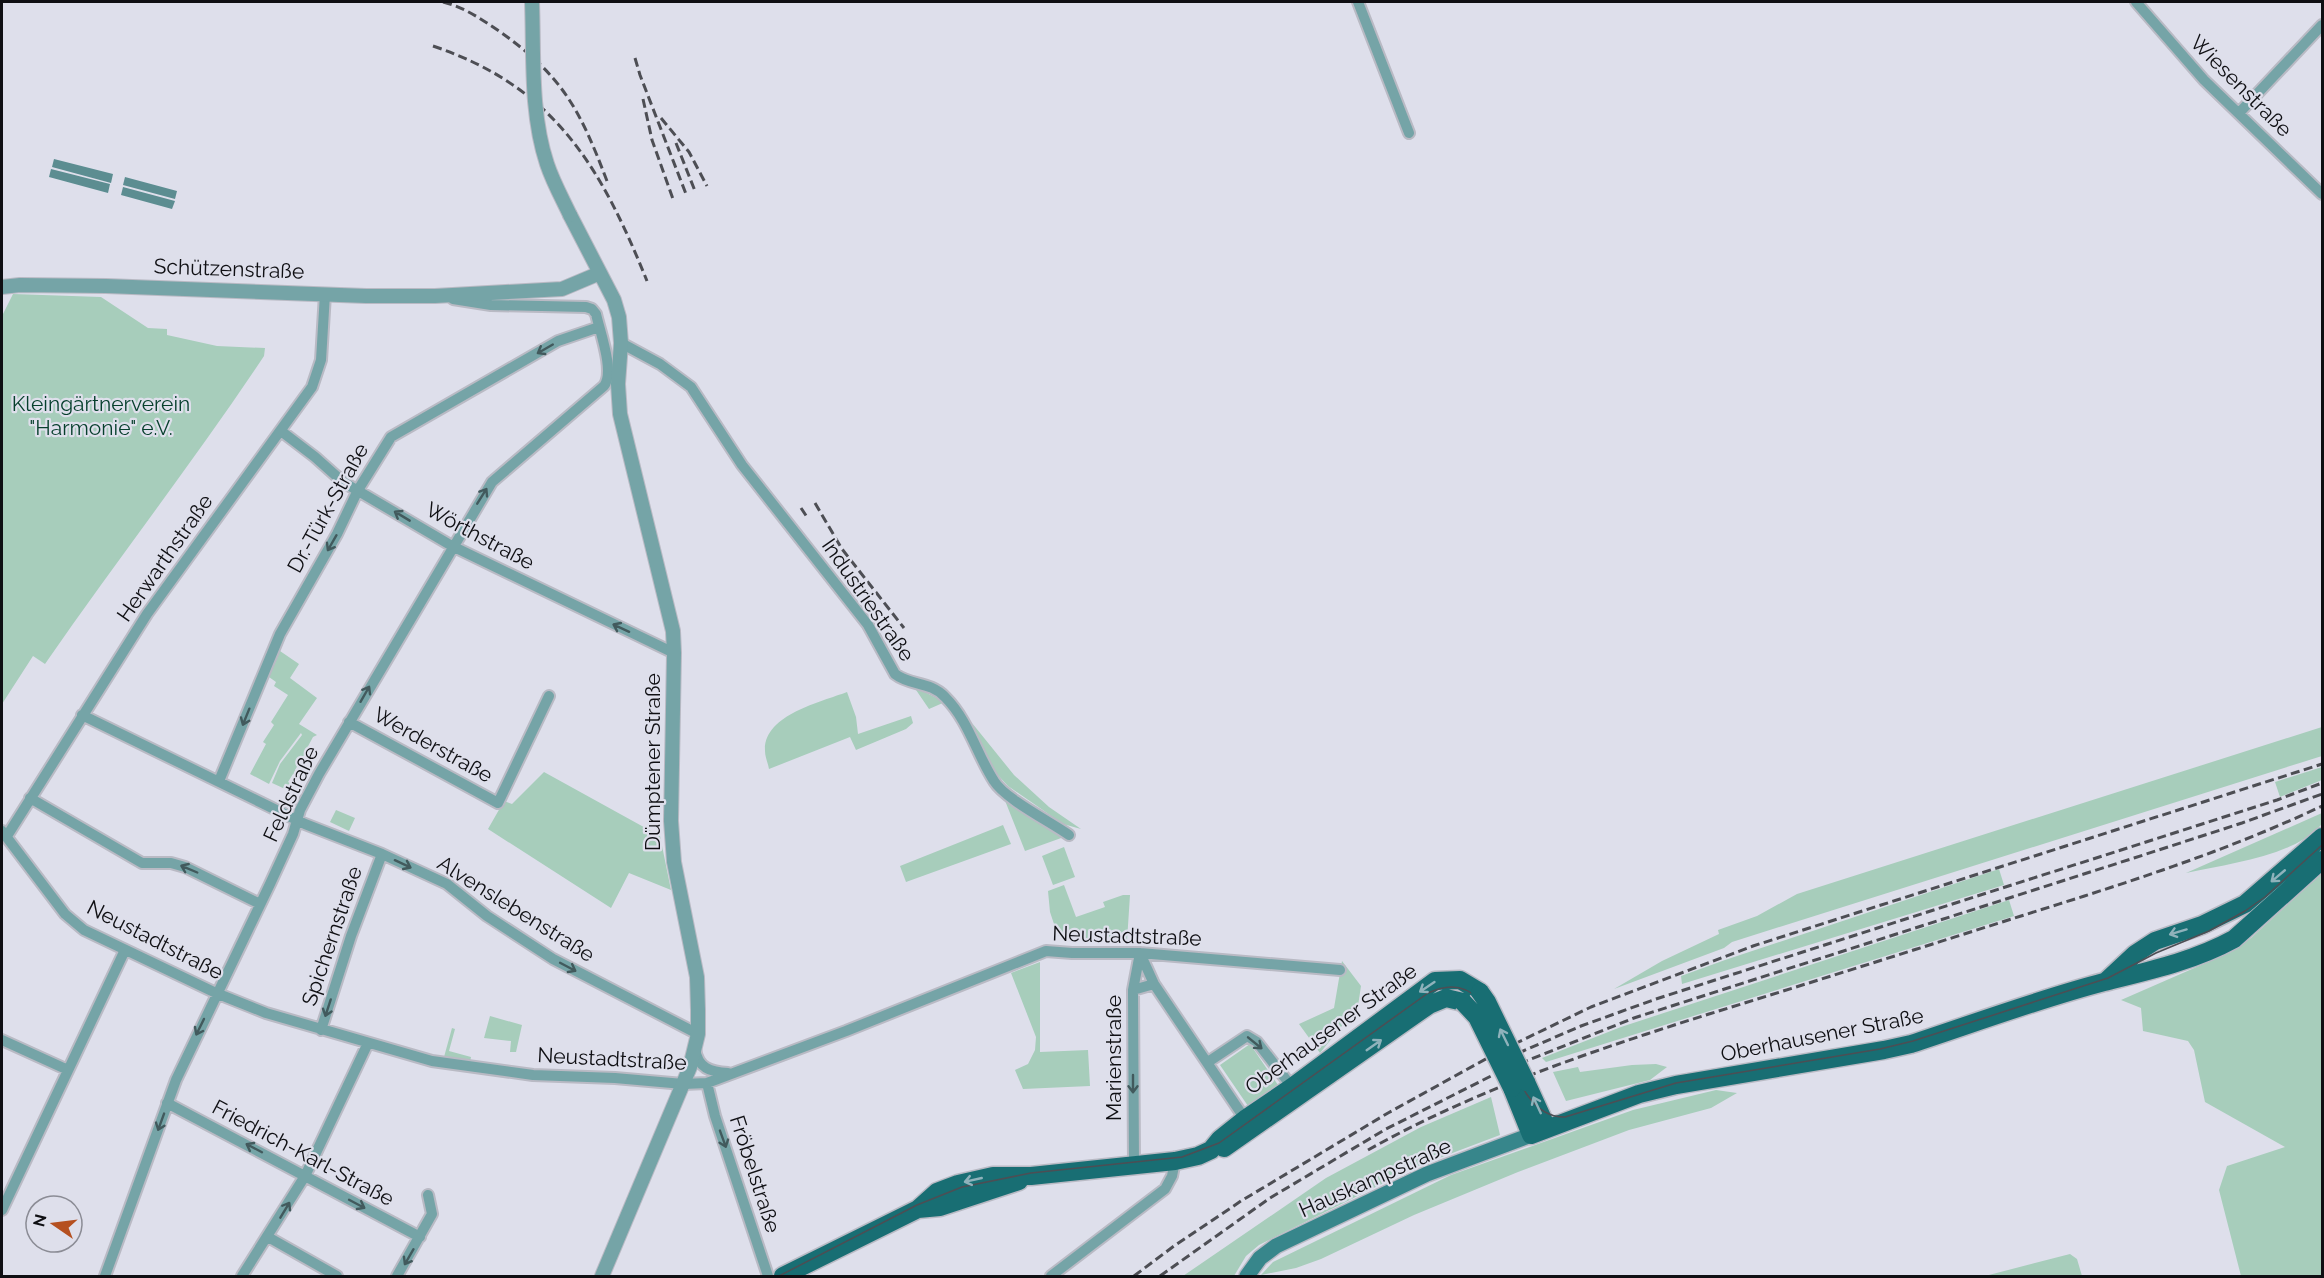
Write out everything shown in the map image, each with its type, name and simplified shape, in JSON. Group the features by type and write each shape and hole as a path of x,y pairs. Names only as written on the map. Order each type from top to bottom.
{"main road":[{"name":"Oberhausener Straße","path":"2105,982 2135,954 2164,937 2202,925 2245,904 2322,837"},
{"name":"Oberhausener Straße","path":"783,1276 918,1209 938,1192 958,1184 993,1176 1031,1176 1134,1165 1174,1168 1211,1150 1220,1138 1245,1119 1436,981 1460,980 1480,992 1487,1002 1539,1132 1639,1095 1687,1083 1902,1046 2105,982 2139,975 2204,953 2234,939 2322,860"},
{"name":"Oberhausener Straße","path":"1211,1150 1218,1151 1231,1144 1429,1005 1446,998 1463,1002 1477,1017 1519,1085"},
{"name":"Hauskampstraße","path":"1249,1274 1260,1258 1276,1246 1427,1174 1539,1132"}],"street":[{"name":"Dümptener Straße","path":"532,2 536,106 540,135 555,185 616,309 621,343 618,384 620,414 673,631 671,821 674,862 697,977 698,1034 695,1049 683,1084 602,1276"},
{"path":"1358,2 1409,133"},
{"name":"Wiesenstraße","path":"2136,2 2204,80 2240,112 2322,194"},
{"path":"2240,112 2322,25"},
{"name":"Schützenstraße","path":"2,287 20,285 435,296 562,289 600,273"},
{"name":"Herwarthstraße","path":"4,833 30,798 147,614 312,387 318,375 321,360 325,294"},
{"name":"Schützenstraße","path":"435,296 491,305 586,307 592,309 596,314 599,327"},
{"name":"Feldstraße","path":"105,1276 167,1102 216,993 293,834 300,810 452,546 492,482 604,386 609,374 599,327"},
{"name":"Dr.-Türk-Straße","path":"219,781 280,634 337,534 358,490 384,447 399,431 558,341 599,327"},
{"name":"Industriestraße","path":"621,343 660,364 691,387 742,465 868,626 895,674 903,679 932,686 941,693 960,714 995,783 1007,794 1070,835"},
{"name":"Wörthstraße","path":"280,431 344,482 452,546 674,653"},
{"name":"Werderstraße","path":"349,722 498,803 549,696"},
{"name":"Alvenslebenstraße","path":"82,715 298,818 305,824 381,854 447,884 487,916 553,959 698,1034"},
{"path":"30,798 142,863 171,863 185,867 260,904"},
{"name":"Neustadtstraße","path":"4,833 65,914 84,930 216,993 266,1013 432,1061 533,1075 615,1078 683,1084 707,1083 1046,951 1140,952 1340,970"},
{"name":"Spichernstraße","path":"321,1030 351,936 381,854"},
{"path":"2,1209 124,950"},
{"path":"1140,952 1154,984 1245,1119"},
{"name":"Marienstraße","path":"1134,1165 1133,990 1140,952"},
{"path":"1133,990 1154,984"},
{"path":"1208,1062 1247,1036 1257,1042 1292,1087"},
{"path":"2,1040 68,1070"},
{"path":"242,1276 305,1176 368,1043"},
{"path":"695,1049 696,1057 705,1068 734,1074"},
{"name":"Fröbelstraße","path":"707,1083 715,1116 768,1276"},
{"name":"Friedrich-Karl-Straße","path":"167,1102 420,1237"},
{"path":"1052,1276 1165,1189 1174,1168"},
{"path":"397,1276 432,1214 428,1195"},
{"path":"268,1236 337,1276"}],"green space":[{"name":"Kleingärtnerverein \"Harmonie\" e.V.","path":"13,294 101,297 148,328 167,329 167,335 217,346 265,348 264,356 237,395 45,664 33,656 2,704 2,316"},
{"path":"280,651 299,664 290,678 317,698 299,724 317,735 313,737 306,750 308,752 306,756 304,755 295,770 296,775 293,774 288,782 293,785 292,788 288,786 283,788 272,783 280,764 302,735 301,733 280,761 269,784 250,774 266,744 263,742 274,725 271,722 288,695 274,686 276,682 269,677"},
{"path":"914,687 945,702 929,709"},
{"path":"847,692 856,717 858,734 911,716 913,723 906,729 856,750 850,737 769,769 765,751 767,739 773,728 796,712"},
{"path":"972,723 1014,775 1049,807 1081,829 1063,824 1008,786 994,771"},
{"path":"2322,727 2322,756 1732,942 1724,948 1614,989 1662,961 1719,934 1718,930 1757,916 1797,894"},
{"path":"2322,767 2322,780 2280,797 2275,782"},
{"path":"544,772 660,836 671,890 629,873 611,908 488,829 504,801 512,804"},
{"path":"1002,793 1064,837 1025,851"},
{"path":"336,810 355,818 349,831 330,822"},
{"path":"2322,813 2322,824 2309,836 2291,846 2247,861 2186,873"},
{"path":"1003,825 1011,844 906,882 900,866"},
{"path":"1064,847 1075,877 1053,885 1042,856"},
{"path":"1999,869 2004,885 1682,984 1681,976 1725,960"},
{"path":"2322,873 2322,1275 2241,1276 2219,1190 2227,1166 2285,1147 2205,1102 2194,1050 2188,1041 2143,1031 2141,1008 2121,1000 2231,952 2251,938"},
{"path":"1064,885 1076,917 1105,907 1103,902 1130,895 1127,941 1058,936 1050,912 1048,891"},
{"path":"2009,900 2014,916 1546,1062 1542,1058 1621,1027"},
{"path":"1342,961 1361,986 1358,1006 1320,1053 1299,1024 1334,1008"},
{"path":"1040,962 1040,1052 1088,1050 1090,1086 1023,1089 1015,1070 1028,1064 1035,1050 1036,1037 1011,973"},
{"path":"490,1016 522,1025 516,1052 510,1052 511,1041 484,1038"},
{"path":"452,1028 455,1029 449,1051 471,1057 470,1062 444,1057"},
{"path":"1250,1044 1278,1085 1248,1106 1220,1065"},
{"path":"1656,1064 1667,1067 1650,1080 1566,1101 1553,1072 1578,1067 1580,1072"},
{"path":"1716,1090 1737,1093 1711,1108 1629,1130 1518,1172 1414,1215 1321,1259 1296,1268 1261,1275 1273,1262 1451,1175 1633,1110"},
{"path":"1491,1097 1500,1135 1418,1166 1259,1245 1246,1256 1234,1276 1183,1276 1326,1178 1421,1127"},
{"path":"2070,1254 2077,1259 2082,1276 1985,1276"}],"shaded area":[{"path":"54,159 113,174 111,183 52,167"},
{"path":"51,169 110,184 108,193 49,177"},
{"path":"125,177 177,191 175,199 123,185"},
{"path":"123,187 175,201 172,209 121,195"}],"tram line":[{"path":"779,1276 917,1205 962,1187 1031,1173 1182,1157 1219,1143 1428,993 1455,987 1475,996 1490,1015 1526,1093 1542,1111 1565,1117 1676,1083 1880,1049 1913,1041 2108,978 2156,953 2209,931 2245,911 2265,897 2322,845"}],"railway":[{"path":"443,2 479,18 521,47 539,63 567,96 578,114 607,181"},
{"path":"433,46 475,63 511,84 542,108 569,136 591,167 611,202 647,281"},
{"path":"635,58 686,194"},
{"path":"643,99 652,140 673,199"},
{"path":"661,118 689,152 707,186"},
{"path":"676,143 695,191"},
{"path":"815,503 842,549 904,628"},
{"path":"801,508 807,517"},
{"path":"1134,1276 1241,1201 1388,1113 1502,1050 1591,1007 1753,946 2322,764"},
{"path":"1493,1064 1581,1026 1656,999 2277,800 2322,783"},
{"path":"1160,1276 1270,1198 1386,1129 1501,1071 1634,1018 2242,823 2322,794"},
{"path":"1368,1150 1409,1128 1492,1090 1578,1057 2135,879 2211,853 2322,806"}]}
